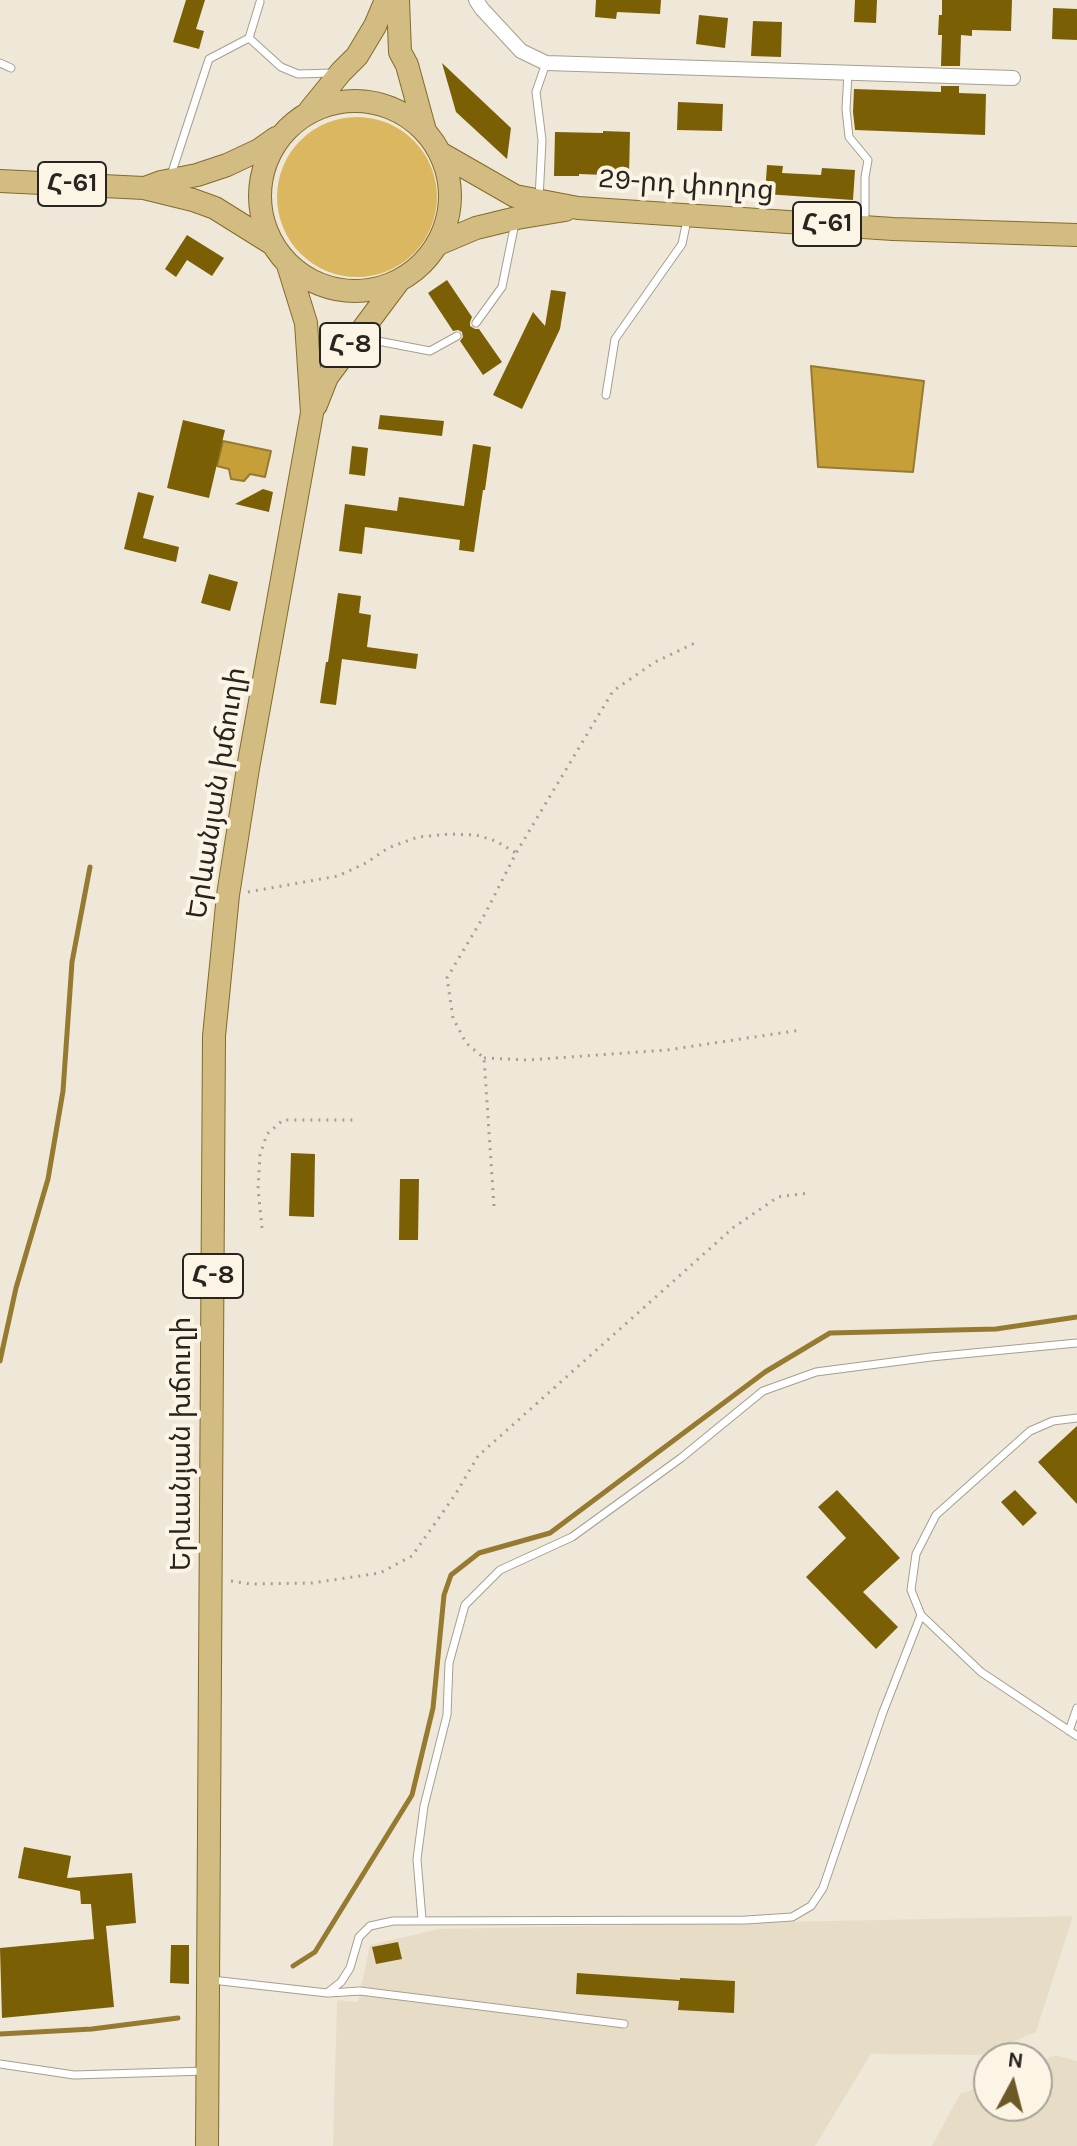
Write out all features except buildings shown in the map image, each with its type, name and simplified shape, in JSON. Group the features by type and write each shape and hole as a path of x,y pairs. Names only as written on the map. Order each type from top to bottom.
{"main road":[{"path":"308,113 357,56 386,0"},
{"path":"398,0 400,52 407,65 425,131"},
{"path":"354,101 392,108 425,131 440,153 447,171 450,199 446,225 438,244 421,265 398,282 383,288 349,292 315,283 288,265 271,243 262,221 259,202 264,164 281,135 308,113 333,103 354,101"},
{"name":"Հ-61","path":"144,188 227,165 259,150 281,135"},
{"name":"29-րդ փողոց","path":"440,153 515,196 578,208 865,227 1077,235"},
{"name":"Հ-61","path":"0,181 144,188 215,208 271,243"},
{"name":"29-րդ փողոց","path":"438,244 476,228 578,208"},
{"name":"Երևանյան խճուղի","path":"207,2146 214,1036 228,895 312,413 306,323 288,265"},
{"name":"Երևանյան խճուղի","path":"312,413 327,377 398,282"}],"street":[{"path":"476,0 521,51 546,63 1013,78"}],"lane":[{"path":"169,181 209,59 249,38 260,2"},
{"path":"249,38 281,67 298,74 341,72"},
{"path":"0,63 11,68"},
{"path":"539,200 542,140 536,92 546,63"},
{"path":"848,73 846,109 849,137 868,160 865,227"},
{"path":"606,395 615,339 682,244 688,214"},
{"path":"476,323 502,287 517,218"},
{"path":"356,337 430,351 457,336"},
{"path":"422,1919 417,1859 424,1806 447,1715 449,1663 465,1605 500,1570 572,1537 681,1458 763,1391 816,1372 1077,1343"},
{"path":"1077,1418 1053,1421 1030,1431 936,1515 916,1554 911,1590 921,1615 981,1672 1077,1736"},
{"path":"327,1993 341,1982 350,1968 359,1937 370,1926 393,1921 771,1919 792,1917 811,1906 823,1888 883,1712 921,1615"},
{"path":"1069,1731 1077,1708"},
{"path":"208,1980 327,1993 360,1991 624,2024"},
{"path":"0,2064 74,2075 208,2070"}],"path":[{"path":"697,642 655,662 613,691 516,853 447,978 453,1018 466,1043 484,1058 528,1060 667,1050 801,1030"},
{"path":"228,895 338,876 388,848 418,837 476,835 496,841 516,853"},
{"path":"484,1058 494,1206"},
{"path":"262,1228 258,1189 260,1155 267,1134 283,1120 355,1120"},
{"path":"211,1579 250,1584 312,1583 380,1573 412,1556 478,1456 734,1227 778,1197 808,1193"}],"shaded area":[{"path":"357,117 388,123 414,140 431,166 437,197 431,228 414,254 388,271 357,277 326,271 300,254 283,228 277,197 283,166 300,140 326,123"},
{"path":"811,366 924,381 913,472 818,467"},
{"path":"223,441 271,451 265,477 250,474 244,481 231,479 229,469 217,466"},
{"path":"1073,1916 1036,2032 1013,2042 973,2042 973,2055 871,2054 815,2146 333,2146 337,2000 358,2002 370,1945 439,1929"},
{"path":"1053,2056 1077,2061 1077,2146 932,2146 960,2094 973,2089 973,2122 1053,2122"}],"waterway":[{"path":"0,1361 16,1288 48,1179 63,1091 72,962 90,867"},
{"path":"293,1966 315,1952 412,1795 433,1708 444,1595 451,1575 479,1553 550,1533 765,1372 830,1333 996,1329 1077,1317"},
{"path":"0,2034 92,2029 178,2018"}]}
